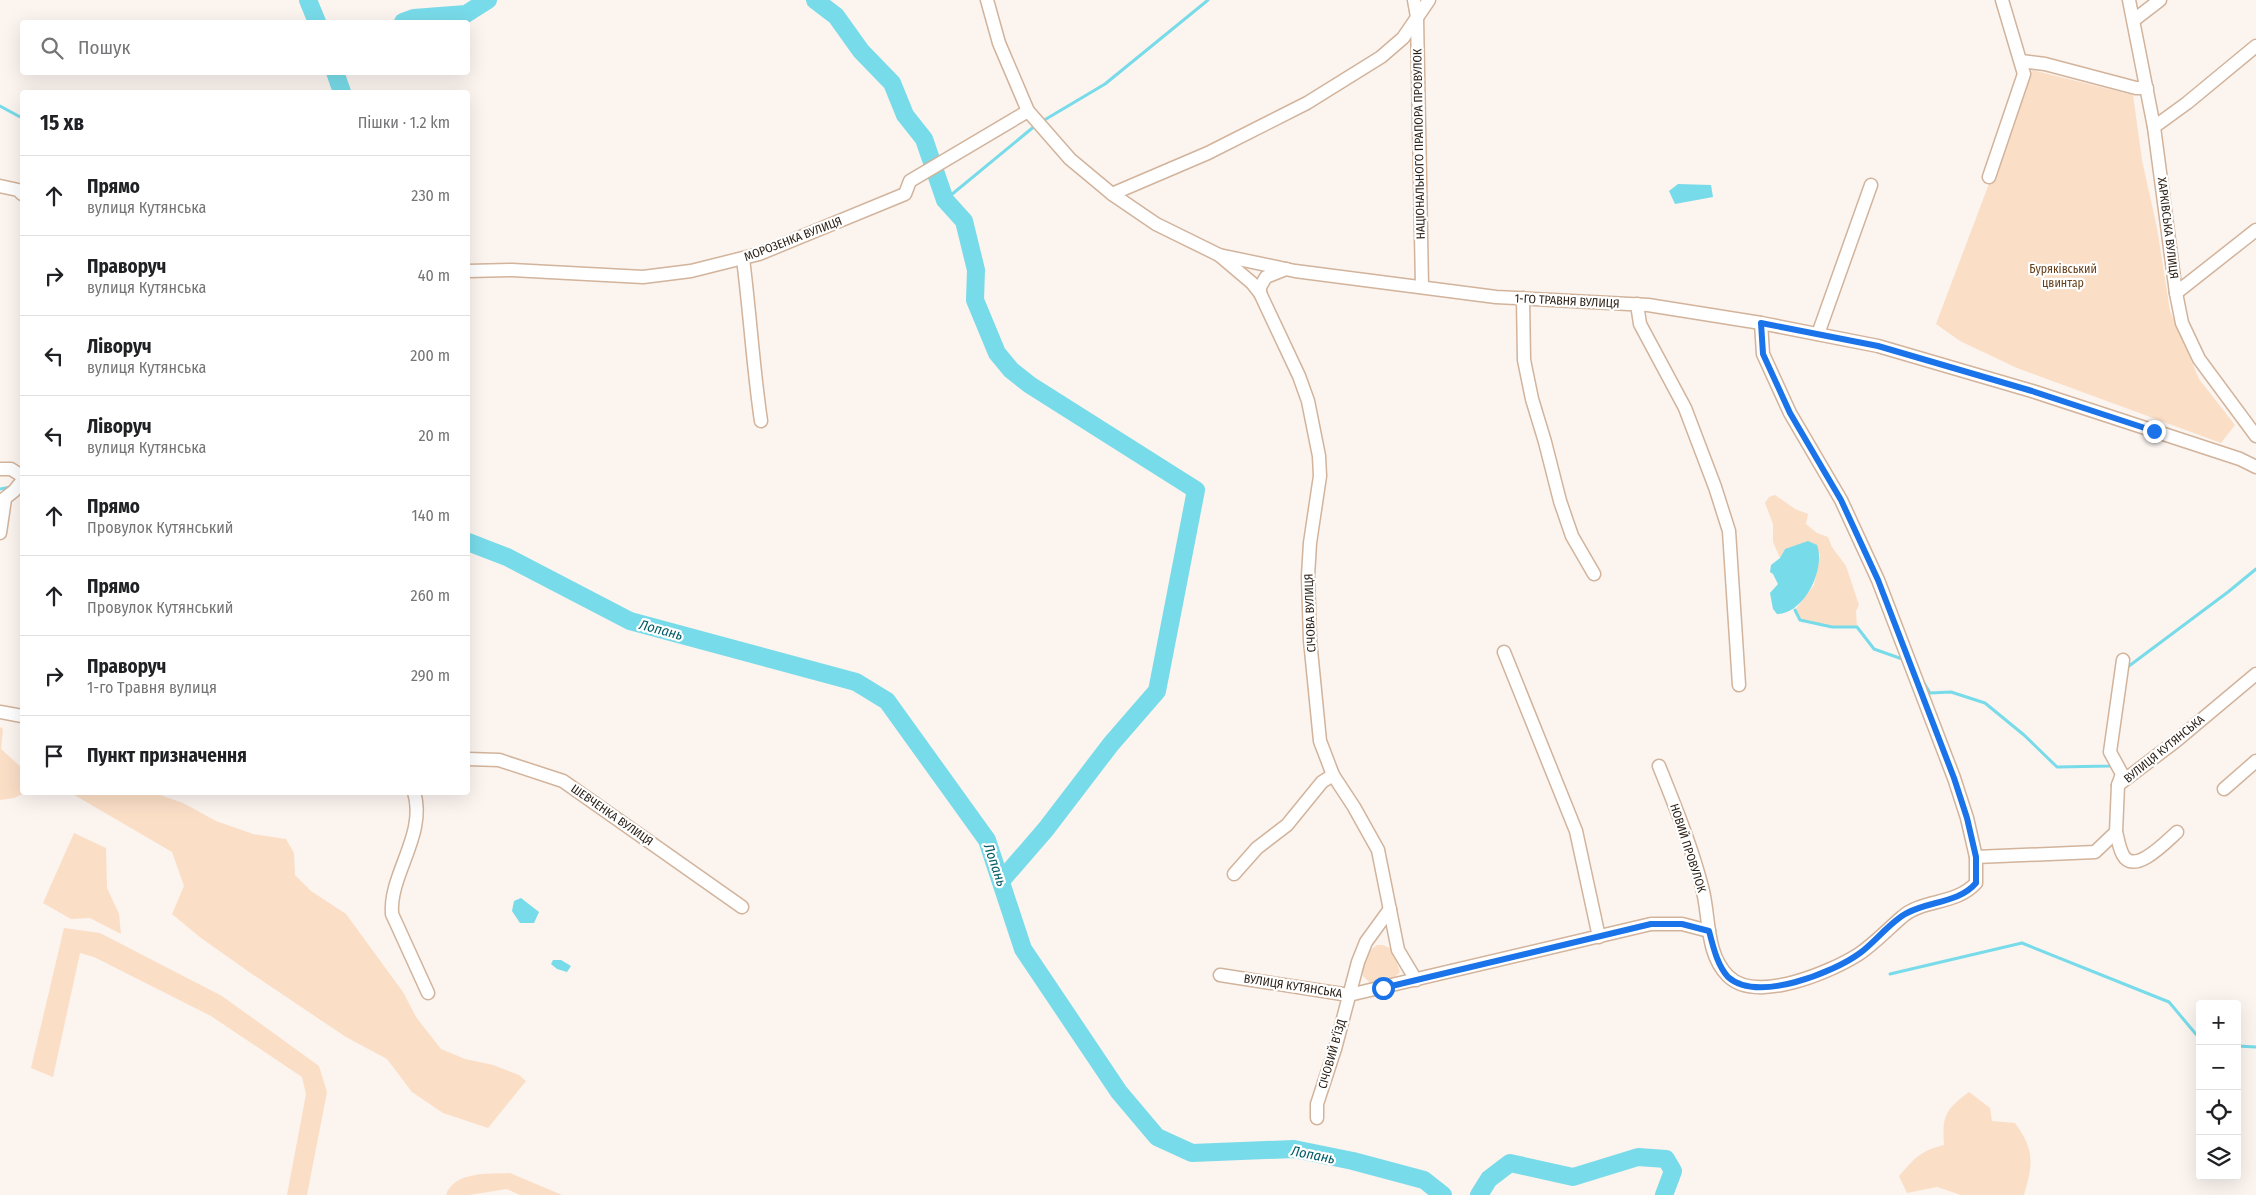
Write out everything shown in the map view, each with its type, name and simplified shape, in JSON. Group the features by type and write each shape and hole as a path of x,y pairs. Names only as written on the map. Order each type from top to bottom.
{"street":[{"name":"1-ГО ТРАВНЯ ВУЛИЦЯ","path":"987,0 999,43 1028,111 1070,159 1112,194 1156,224 1219,255 1288,269 1422,287 1523,298 1637,304 1761,323 1878,346 2032,391 2240,459 2256,467"},
{"name":"НАЦІОНАЛЬНОГО ПРАПОРА ПРОВУЛОК","path":"1414,0 1416,17 1422,287"},
{"path":"1112,194 1208,153 1307,103 1381,57 1403,38 1428,0"},
{"path":"1989,177 2024,74 2002,0"},
{"name":"ХАРКІВСЬКА ВУЛИЦЯ","path":"2129,0 2154,127 2176,293 2182,323 2199,359 2256,436"},
{"path":"2134,20 2160,0"},
{"path":"2154,127 2187,103 2256,46"},
{"path":"2020,61 2045,64 2136,88 2147,88"},
{"name":"МОРОЗЕНКА ВУЛИЦЯ","path":"470,271 512,270 643,277 691,271 743,259 905,194 910,181 1028,111"},
{"path":"1818,334 1871,184"},
{"path":"0,186 20,192"},
{"path":"2176,293 2256,230"},
{"name":"СІЧОВА ВУЛИЦЯ","path":"1219,255 1252,283 1260,293 1299,376 1308,401 1316,441 1320,476 1310,543 1308,576 1310,640 1320,740 1333,775 1362,820 1378,850 1398,950 1416,980"},
{"path":"743,259 750,316 754,376 761,421"},
{"path":"1260,293 1262,282 1266,278 1288,269"},
{"path":"1523,298 1524,360 1532,399 1546,442 1560,501 1572,536 1594,574"},
{"path":"1637,304 1640,324 1684,408 1729,531 1739,685"},
{"path":"1709,931 1718,962 1729,977 1746,987 1769,988 1838,966 1859,954 1906,913 1967,893 1976,883 1976,857 1967,818 1954,778 1878,580 1841,500 1790,413 1763,354 1761,323"},
{"path":"0,469 11,469 20,475"},
{"path":"0,533 3,501 20,483"},
{"path":"1504,652 1576,831 1599,937"},
{"path":"2118,785 2122,774 2113,759 2123,660"},
{"name":"ВУЛИЦЯ КУТЯНСЬКА","path":"2177,832 2149,857 2129,860 2123,856 2116,832 2118,785 2176,741 2256,674"},
{"path":"0,712 20,716"},
{"name":"ШЕВЧЕНКА ВУЛИЦЯ","path":"470,759 499,760 564,781 742,907"},
{"path":"2224,789 2256,761"},
{"name":"НОВИЙ ПРОВУЛОК","path":"1659,766 1695,862 1707,905 1709,931"},
{"path":"1234,874 1257,848 1287,825 1322,782 1333,775"},
{"path":"415,795 418,804 412,842 391,900 395,923 428,993"},
{"path":"1976,857 2095,852 2116,832"},
{"name":"СІЧОВИЙ В’ЇЗД","path":"1317,1118 1317,1104 1366,942 1390,910"},
{"name":"ВУЛИЦЯ КУТЯНСЬКА","path":"1220,975 1349,995 1651,924 1682,924 1709,931"}],"green space":[{"name":"Буряківський цвинтар","path":"2032,70 2133,95 2142,160 2157,228 2170,311 2199,379 2235,425 2221,443 2017,368 1960,341 1936,324"},
{"path":"1775,495 1795,509 1808,514 1806,524 1817,533 1828,537 1832,547 1846,566 1859,605 1856,611 1857,627 1832,627 1800,620 1795,610 1814,585 1820,554 1785,549 1780,558 1773,542 1773,524 1765,503 1769,497"},
{"path":"0,727 3,729 1,749 20,766 21,795 0,800"},
{"path":"74,795 160,795 183,803 216,821 253,834 286,839 294,853 295,875 311,891 346,914 403,992 416,1017 441,1049 465,1059 493,1065 519,1075 526,1081 488,1128 443,1113 412,1092 387,1059 346,1037 252,974 201,938 172,914 184,886 172,852"},
{"path":"74,833 106,848 107,888 119,914 121,934 90,918 71,919 43,903"},
{"path":"64,928 100,933 222,996 319,1066 327,1092 307,1195 287,1195 306,1094 302,1077 211,1016 94,957 80,953 53,1077 31,1068"},
{"path":"1377,945 1383,945 1392,949 1400,972 1393,979 1372,985 1363,976 1363,967 1367,954"},
{"path":"1969,1092 1990,1108 1992,1121 2015,1123 2026,1141 2029,1149 2030,1166 2024,1195 1961,1195 1937,1187 1907,1193 1899,1176 1909,1164 1923,1153 1944,1145 1944,1127 1947,1114"},
{"path":"510,1173 562,1195 520,1195 507,1189 469,1195 446,1195 450,1187 464,1178 473,1175"}],"water":[{"path":"1678,184 1711,185 1713,197 1675,204 1669,191"},
{"path":"1808,541 1817,545 1819,555 1815,577 1804,598 1796,607 1787,612 1777,614 1773,609 1770,593 1778,584 1770,572 1771,565 1780,558 1785,549"},
{"path":"521,898 539,912 534,923 520,923 512,911 514,901"},
{"path":"553,960 561,960 571,966 567,972 557,969 551,964"}],"waterway":[{"name":"Лопань","path":"308,0 316,20"},
{"path":"408,20 466,14 488,0"},
{"path":"815,0 836,16 861,51 892,83 905,115 924,139 945,200 964,221 976,270 975,300 997,353 1011,370 1030,385 1196,490 1157,691 1111,744 1046,829 1001,881"},
{"path":"1041,122 1105,84 1208,0"},
{"name":"Лопань","path":"336,75 341,90"},
{"path":"0,106 20,117"},
{"path":"945,200 1036,125"},
{"path":"0,489 11,487"},
{"name":"Лопань","path":"470,543 507,557 630,621 856,682 887,701 987,840 1023,949 1119,1092 1157,1137 1192,1153 1294,1149 1353,1161 1424,1180 1443,1195"},
{"path":"2125,669 2256,569"},
{"path":"1795,610 1800,620 1832,627 1857,627 1874,649 1905,660"},
{"path":"1924,683 1930,693 1951,692 1985,703 2024,735 2057,767 2110,766 2111,764"},
{"path":"1890,974 2022,943 2169,1002 2196,1034"},
{"path":"2241,1046 2256,1047"},
{"name":"Лопань","path":"1479,1195 1489,1179 1510,1163 1573,1177 1638,1157 1666,1159 1673,1171 1664,1195"}],"route":[{"path":"1383,988 1651,924 1682,924 1709,931 1718,962 1729,977 1746,987 1769,988 1812,976 1838,966 1859,954 1906,913 1967,893 1976,883 1976,857 1967,818 1954,778 1878,580 1841,500 1790,413 1763,354 1761,323 1878,346 2032,391 2154,431"}]}
